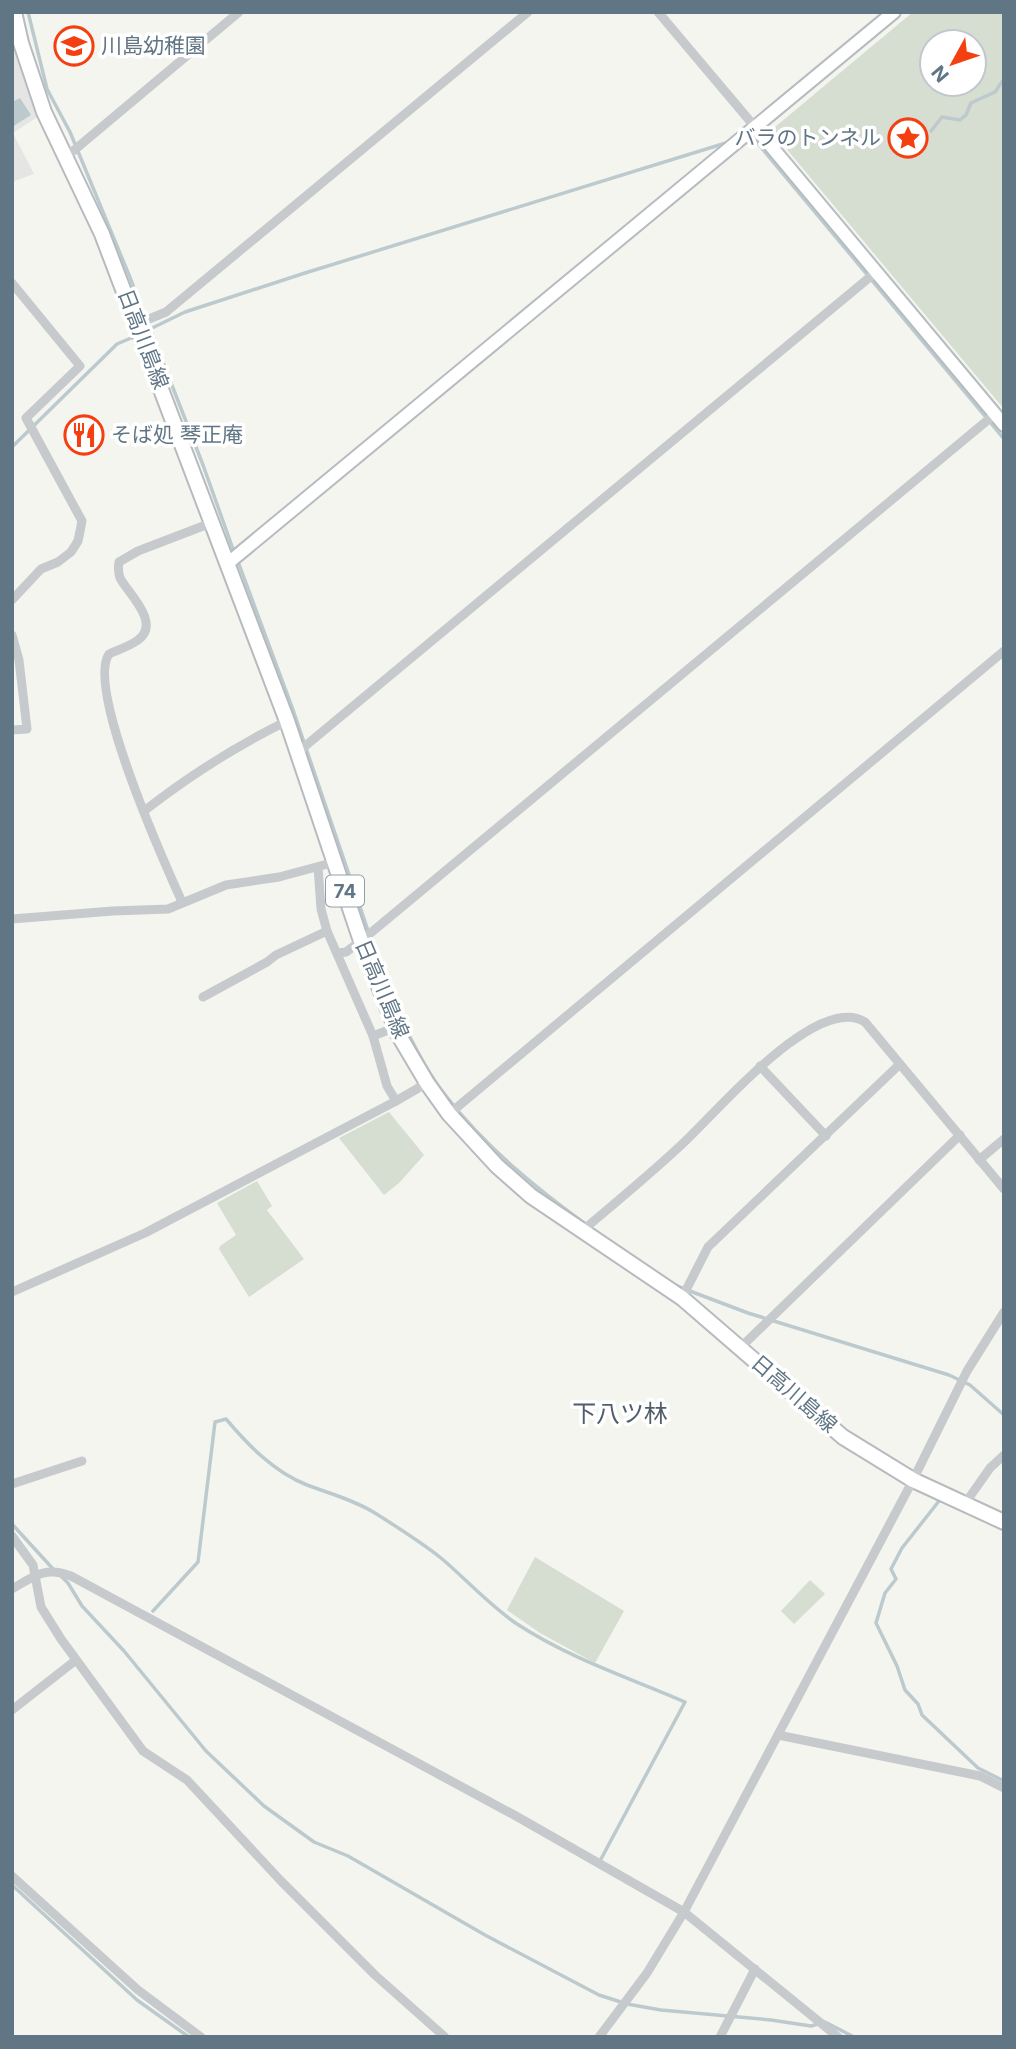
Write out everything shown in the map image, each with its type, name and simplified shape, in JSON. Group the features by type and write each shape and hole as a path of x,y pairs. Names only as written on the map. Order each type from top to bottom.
{"main road":[{"name":"日高川島線","path":"14,12 32,80 44,112 102,234 137,324 287,721 362,941 396,1027 427,1083 449,1114 497,1166 531,1196 682,1298 843,1437 913,1480 1004,1522"}],"street":[{"path":"66,157 239,12"},
{"path":"137,324 166,312 528,12"},
{"path":"338,953 346,952 362,941 1000,420 658,12"},
{"path":"227,564 894,12"},
{"path":"298,752 876,272"},
{"path":"12,283 80,366 26,418 82,521 78,541 71,552 58,562 41,569 12,600"},
{"path":"182,902 135,795 120,750 104,677 104,661 108,654 138,640 146,627 140,602 121,581 119,562 138,551 211,523"},
{"path":"12,635 19,660 27,729 12,730"},
{"path":"449,1114 1004,651"},
{"path":"144,811 243,742 287,721"},
{"path":"12,919 168,909 226,885 279,877 335,862"},
{"path":"317,867 321,909 327,931 373,1036 387,1086 396,1101"},
{"path":"203,997 276,955 327,931"},
{"path":"582,1231 681,1146 760,1066 818,1024 841,1017 859,1018 865,1022 1004,1189"},
{"path":"373,1036 396,1027"},
{"path":"682,1298 708,1247 900,1064"},
{"path":"760,1066 825,1136"},
{"path":"12,1293 145,1233 427,1083"},
{"path":"740,1348 960,1135"},
{"path":"979,1160 1004,1139"},
{"path":"599,2037 647,1973 684,1912 913,1480 967,1371 1004,1312"},
{"path":"964,1504 990,1468 1004,1455"},
{"path":"12,1484 82,1461"},
{"path":"12,1536 33,1565 41,1607 143,1751 187,1780 281,1881 375,1975 444,2037"},
{"path":"12,1589 36,1575 56,1570 74,1577 516,1816 684,1912 838,2037"},
{"path":"12,1710 76,1660"},
{"path":"778,1735 980,1776 1004,1788"},
{"path":"12,1876 138,1990 201,2037"},
{"path":"720,2037 755,1969"}],"shaded area":[{"path":"913,12 1004,12 1004,409 774,134 775,127"},
{"path":"12,32 39,116 13,133 34,174 12,182"},
{"path":"20,98 31,115 12,127 12,102"},
{"path":"389,1112 424,1155 399,1183 384,1195 339,1138"},
{"path":"257,1181 272,1206 267,1210 304,1259 249,1297 219,1249 236,1235 217,1203"},
{"path":"535,1557 624,1611 595,1663 540,1633 507,1610"},
{"path":"810,1580 825,1594 794,1624 781,1611"}],"waterway":[{"path":"28,12 47,89 70,132 129,275 234,552"},
{"path":"931,131 942,117 960,120 966,115 971,103 995,92 1004,79"},
{"path":"744,141 755,140 1004,439"},
{"path":"148,330 185,312 305,273 729,142"},
{"path":"12,447 117,344 138,335"},
{"path":"237,559 292,707 391,998"},
{"path":"395,1008 431,1076 480,1135 518,1171 601,1235"},
{"path":"674,1285 748,1313 949,1375 970,1385 1004,1415"},
{"path":"153,1611 198,1562 215,1422 226,1419 253,1448 284,1473 307,1485 367,1508 425,1546 517,1624 579,1657 685,1702 601,1859"},
{"path":"939,1501 902,1548 891,1569 896,1579 885,1593 876,1623 897,1666 905,1690 918,1704 922,1715 978,1768 1004,1781"},
{"path":"12,1524 54,1570"},
{"path":"60,1575 82,1606 124,1651 206,1751 264,1806 314,1842 348,1856 485,1935 599,1995 627,2004 661,2010 811,2026 818,2024"},
{"path":"12,1885 137,2000 189,2037"},
{"path":"825,2022 854,2037"}],"place":[{"name":"川島幼稚園","path":"74,46"},
{"name":"バラのトンネル","path":"908,138"},
{"name":"そば処 琴正庵","path":"84,435"}],"district":[{"name":"下八ツ林","path":"620,1414"}]}
